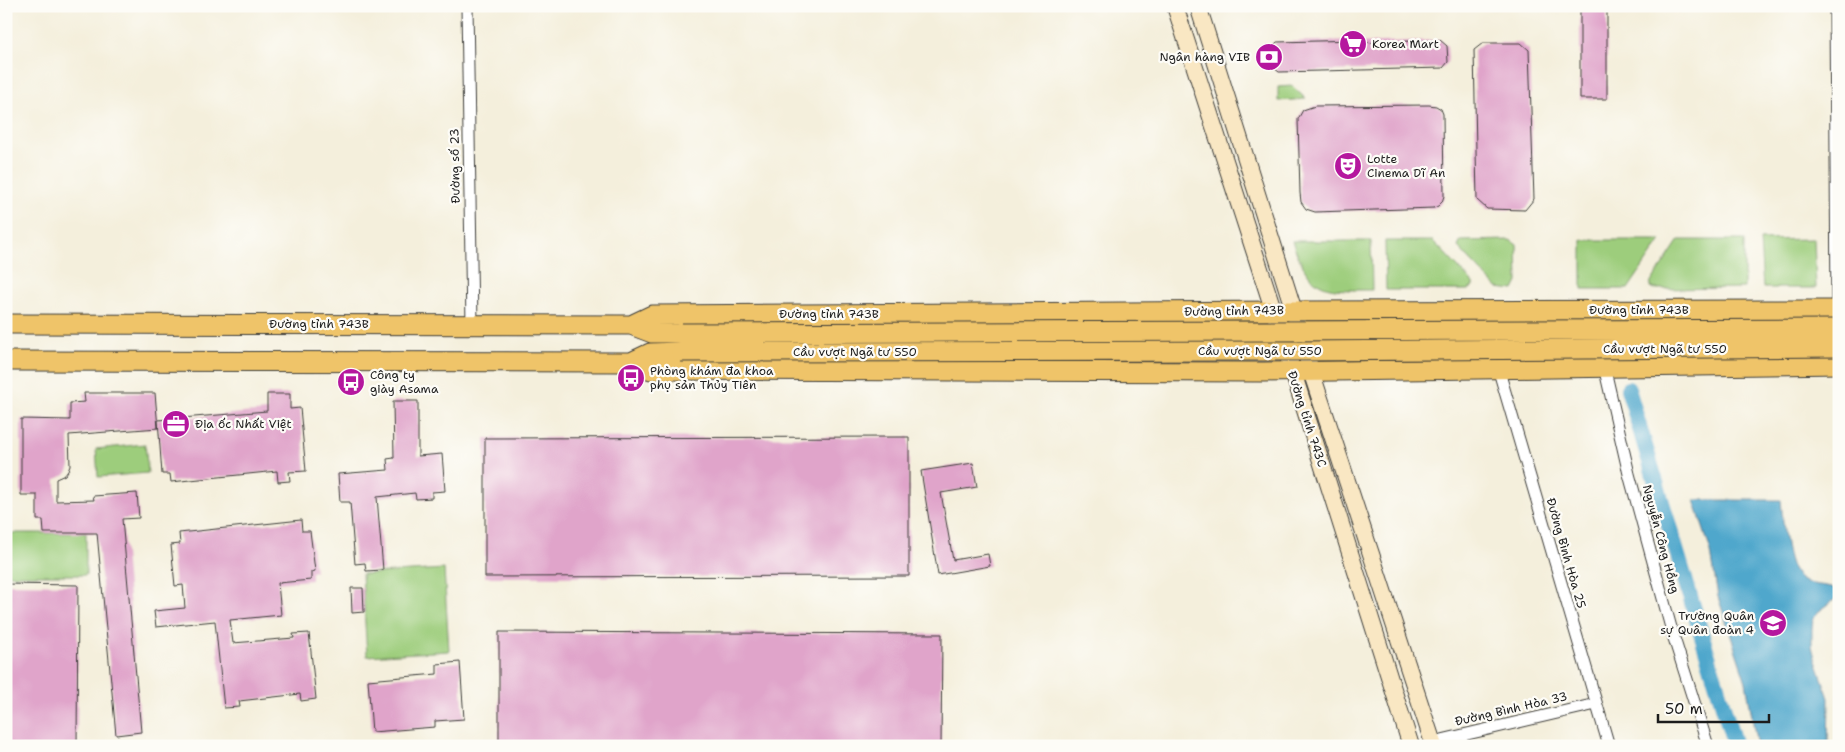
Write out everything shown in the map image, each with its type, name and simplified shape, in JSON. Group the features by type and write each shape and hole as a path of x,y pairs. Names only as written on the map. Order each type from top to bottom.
{"main road":[{"name":"Đường tỉnh 743C","path":"1175,6 1274,312 1301,372 1433,744"},
{"name":"Đường tỉnh 743C","path":"1198,6 1294,311 1301,372 1411,746"},
{"path":"1188,45 1208,39"},
{"name":"Đường tỉnh 743B","path":"631,325 652,315 1838,310"},
{"name":"Đường tỉnh 743B","path":"6,324 631,325 652,333 682,333"},
{"name":"Cầu vượt Ngã tư 550","path":"682,333 1839,329"},
{"name":"Cầu vượt Ngã tư 550","path":"631,362 650,353 681,352 1301,351 1839,347"},
{"path":"6,361 631,362 651,370 1301,372 1839,364"},
{"path":"1406,728 1426,722"}],"street":[{"name":"Đường số 23","path":"467,6 472,324"},
{"path":"1835,6 1838,310"},
{"name":"Nguyễn Công Hồng","path":"1604,366 1630,474 1673,636 1708,746"},
{"name":"Đường Bình Hòa 25","path":"1498,368 1609,746"},
{"name":"Đường Bình Hòa 33","path":"1433,744 1596,704"}],"green space":[{"path":"1292,86 1306,99 1278,101 1278,87"},
{"path":"1814,239 1816,288 1763,288 1760,240"},
{"path":"1510,240 1517,245 1518,282 1514,290 1497,288 1458,247 1460,241"},
{"path":"1582,240 1661,240 1628,289 1582,289"},
{"path":"1679,240 1744,240 1744,288 1654,289 1650,287 1650,284"},
{"path":"1292,241 1371,241 1372,290 1341,290 1320,285 1305,270"},
{"path":"1385,241 1433,241 1473,283 1473,287 1468,290 1386,290"},
{"path":"145,444 148,473 98,477 96,449"},
{"path":"6,533 86,533 86,575 6,575"},
{"path":"444,569 449,651 367,656 362,574"}],"water":[{"name":"Trường Quân sự Quân đoàn 4","path":"1694,500 1781,500 1788,554 1795,573 1804,581 1834,588 1837,592 1836,599 1818,612 1813,619 1812,629 1812,646 1829,698 1828,746 1757,746 1746,682 1718,597 1711,552"}],"building":[{"path":"1580,8 1607,8 1607,99 1580,99"},
{"path":"1358,40 1358,43 1440,40 1447,46 1448,62 1443,68 1279,72 1269,64 1270,49 1277,42"},
{"path":"1483,43 1521,43 1529,50 1534,199 1525,210 1487,209 1477,200 1474,50"},
{"path":"1429,105 1441,109 1443,114 1444,196 1438,206 1434,208 1315,212 1306,209 1301,202 1300,193 1298,119 1303,110 1315,106"},
{"path":"84,393 155,393 158,428 69,435 70,466 65,475 56,479 56,501 94,500 93,496 137,493 139,518 122,519 141,732 116,735 97,533 44,533 43,520 37,520 37,495 21,495 21,419 70,420 70,403 85,402"},
{"path":"267,394 290,394 290,409 300,408 306,471 289,472 290,481 278,482 277,471 171,482 170,474 162,474 158,420 267,411"},
{"path":"393,401 418,401 418,456 442,454 445,491 432,492 432,498 416,499 415,493 377,497 383,570 366,571 365,563 355,564 350,502 340,502 338,474 388,470 387,459 394,458"},
{"path":"909,437 909,576 485,577 485,438"},
{"path":"973,463 977,487 941,493 953,560 988,554 990,566 938,575 921,471"},
{"path":"301,520 302,531 310,531 315,571 311,572 311,580 278,583 281,615 230,620 233,643 294,638 293,634 309,633 316,699 301,701 300,694 239,701 240,707 224,708 215,621 156,627 154,611 185,608 183,585 175,586 171,545 180,544 179,533"},
{"path":"6,584 78,585 77,746 6,746"},
{"path":"351,588 363,588 364,612 352,613"},
{"path":"499,632 942,634 941,746 499,746"},
{"path":"460,662 464,719 435,721 435,727 372,732 368,680 437,674 437,664"}],"waterway":[{"path":"1628,389 1735,746"}],"place":[{"name":"Korea Mart","path":"1353,44"},
{"name":"Ngân hàng VIB","path":"1269,57"},
{"name":"Lotte Cinema Dĩ An","path":"1348,166"},
{"name":"Phòng khám đa khoa phụ sản Thủy Tiên","path":"631,378"},
{"name":"Công ty giày Asama","path":"351,382"},
{"name":"Địa ốc Nhất Việt","path":"176,424"},
{"name":"Trường Quân sự Quân đoàn 4","path":"1773,623"}]}
